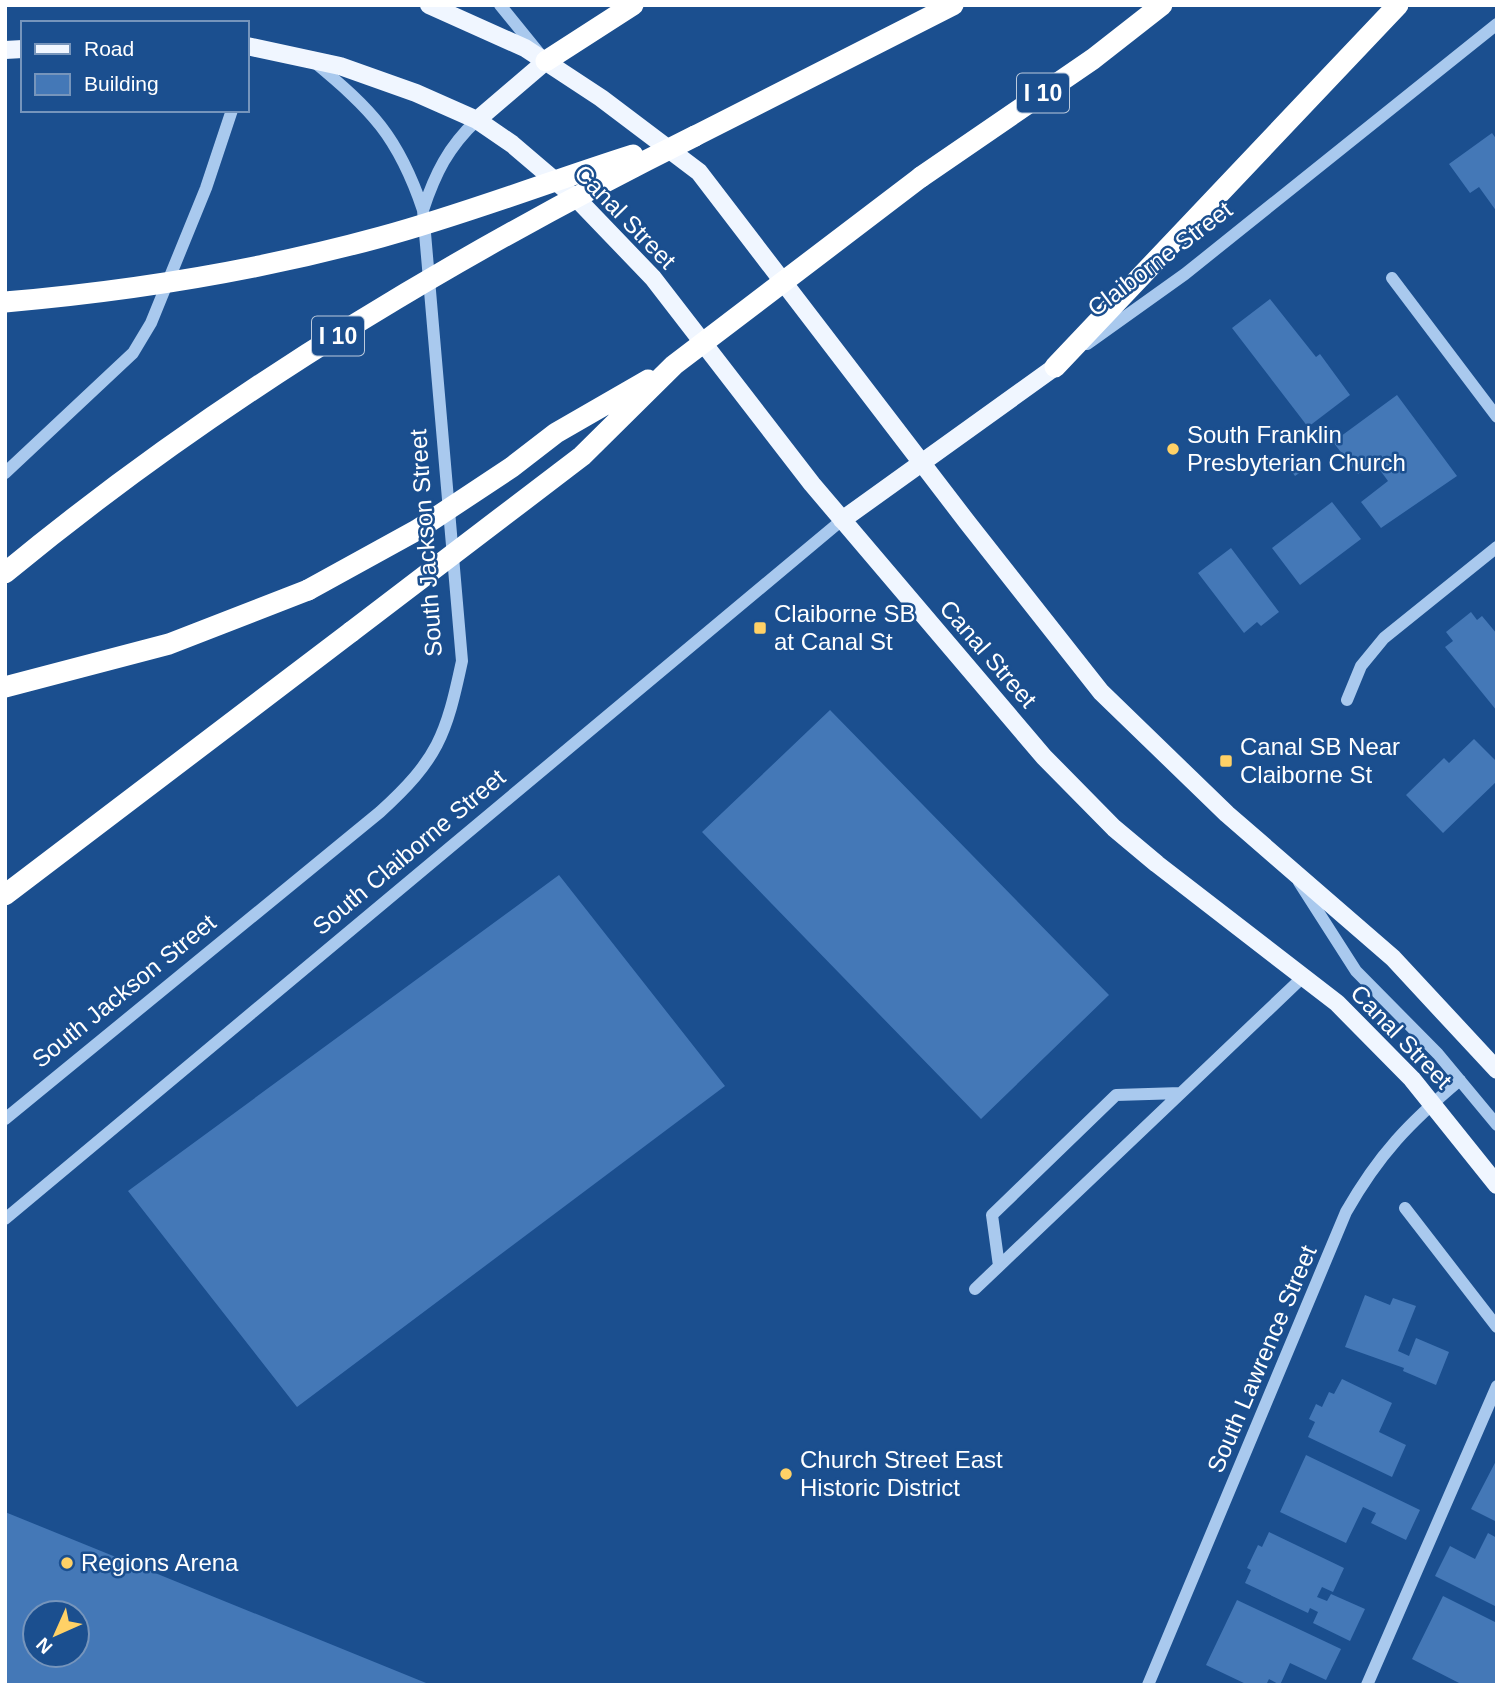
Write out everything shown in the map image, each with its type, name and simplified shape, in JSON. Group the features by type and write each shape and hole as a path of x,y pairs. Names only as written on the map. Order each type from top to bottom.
{"highway":[{"path":"546,61 633,5"},
{"name":"I 10","path":"5,573 74,517 275,376 441,272 589,189 953,5"},
{"name":"I 10","path":"5,895 582,456 674,365 921,177 1093,58 1162,5"},
{"path":"1055,367 1398,5"},
{"path":"5,302 170,283 335,249 448,217 695,136"},
{"path":"5,687 169,644 308,590 417,530 512,467 556,433 674,365"}],"main road":[{"path":"429,5 505,37 546,61"},
{"name":"Canal Street","path":"248,46 307,57 376,78 477,120 549,174 622,244 684,317 842,520 1076,791 1157,864 1304,976 1378,1042 1497,1185"},
{"name":"South Jackson Street","path":"477,120 546,61"},
{"name":"Canal Street","path":"546,61 699,172 922,465 1101,692 1189,779 1402,966 1497,1070"},
{"name":"Claiborne Street","path":"842,520 1055,367"}],"street":[{"name":"Canal Street","path":"500,5 546,61"},
{"name":"Claiborne Street","path":"1055,367 1185,274 1497,24"},
{"path":"307,57 370,110 384,127 406,165 423,210"},
{"path":"5,473 133,353 151,323 205,188 231,112"},
{"name":"South Jackson Street","path":"5,1119 380,812 409,785 437,750 451,713 462,661 423,210 437,169 446,153 477,120"},
{"path":"1392,278 1497,417"},
{"name":"South Claiborne Street","path":"5,1219 842,520"},
{"path":"1347,700 1360,666 1384,638 1497,547"},
{"path":"1292,871 1356,971 1460,1080 1497,1125"},
{"path":"975,1289 1304,976"},
{"name":"South Lawrence Street","path":"1148,1685 1346,1212 1371,1168 1398,1135 1460,1080"},
{"path":"999,1266 992,1215 1116,1095 1181,1093"},
{"path":"1405,1208 1497,1327"},
{"path":"1367,1685 1497,1386"}],"building":[{"path":"1492,133 1497,140 1497,212 1479,187 1470,193 1449,164"},
{"path":"1270,299 1316,357 1320,354 1350,395 1308,427 1232,328"},
{"path":"1397,395 1457,476 1381,528 1361,502 1388,481 1374,462 1358,474 1333,442"},
{"path":"1298,459 1305,469 1295,476 1288,466"},
{"path":"1332,502 1361,539 1300,585 1272,548"},
{"path":"1231,548 1279,612 1261,626 1257,622 1244,633 1198,573"},
{"path":"1471,612 1477,620 1482,616 1497,634 1497,711 1445,647 1453,641 1446,632"},
{"path":"830,710 1109,995 981,1119 702,832"},
{"path":"1474,739 1497,762 1497,781 1443,833 1406,795 1444,758 1449,763"},
{"path":"559,875 725,1086 297,1407 128,1191"},
{"path":"1365,1295 1390,1305 1393,1298 1416,1306 1398,1351 1409,1356 1416,1338 1449,1352 1436,1385 1403,1371 1404,1368 1345,1347"},
{"path":"1342,1379 1392,1403 1379,1432 1406,1445 1392,1477 1308,1437 1315,1422 1309,1419 1316,1404 1322,1407 1329,1392 1334,1394"},
{"path":"1306,1455 1420,1510 1406,1540 1371,1523 1376,1513 1363,1507 1346,1543 1280,1512"},
{"path":"1497,1459 1497,1522 1471,1509"},
{"name":"Regions Arena","path":"5,1512 431,1685 5,1685"},
{"path":"1269,1532 1344,1568 1333,1592 1322,1587 1317,1597 1327,1601 1331,1594 1365,1609 1350,1641 1313,1623 1318,1612 1310,1608 1308,1613 1245,1583 1251,1570 1247,1568 1258,1545 1262,1547"},
{"path":"1488,1533 1497,1538 1497,1607 1435,1576 1450,1546 1475,1559"},
{"path":"1443,1596 1497,1623 1497,1685 1463,1685 1412,1659"},
{"path":"1237,1600 1341,1649 1326,1680 1290,1663 1280,1685 1269,1679 1266,1685 1248,1685 1206,1665"}],"place":[{"name":"South Franklin Presbyterian Church","path":"1173,449"},
{"name":"Claiborne SB at Canal St","path":"760,628"},
{"name":"Canal SB Near Claiborne St","path":"1226,761"},
{"name":"Church Street East Historic District","path":"786,1474"},
{"name":"Regions Arena","path":"67,1563"}]}
